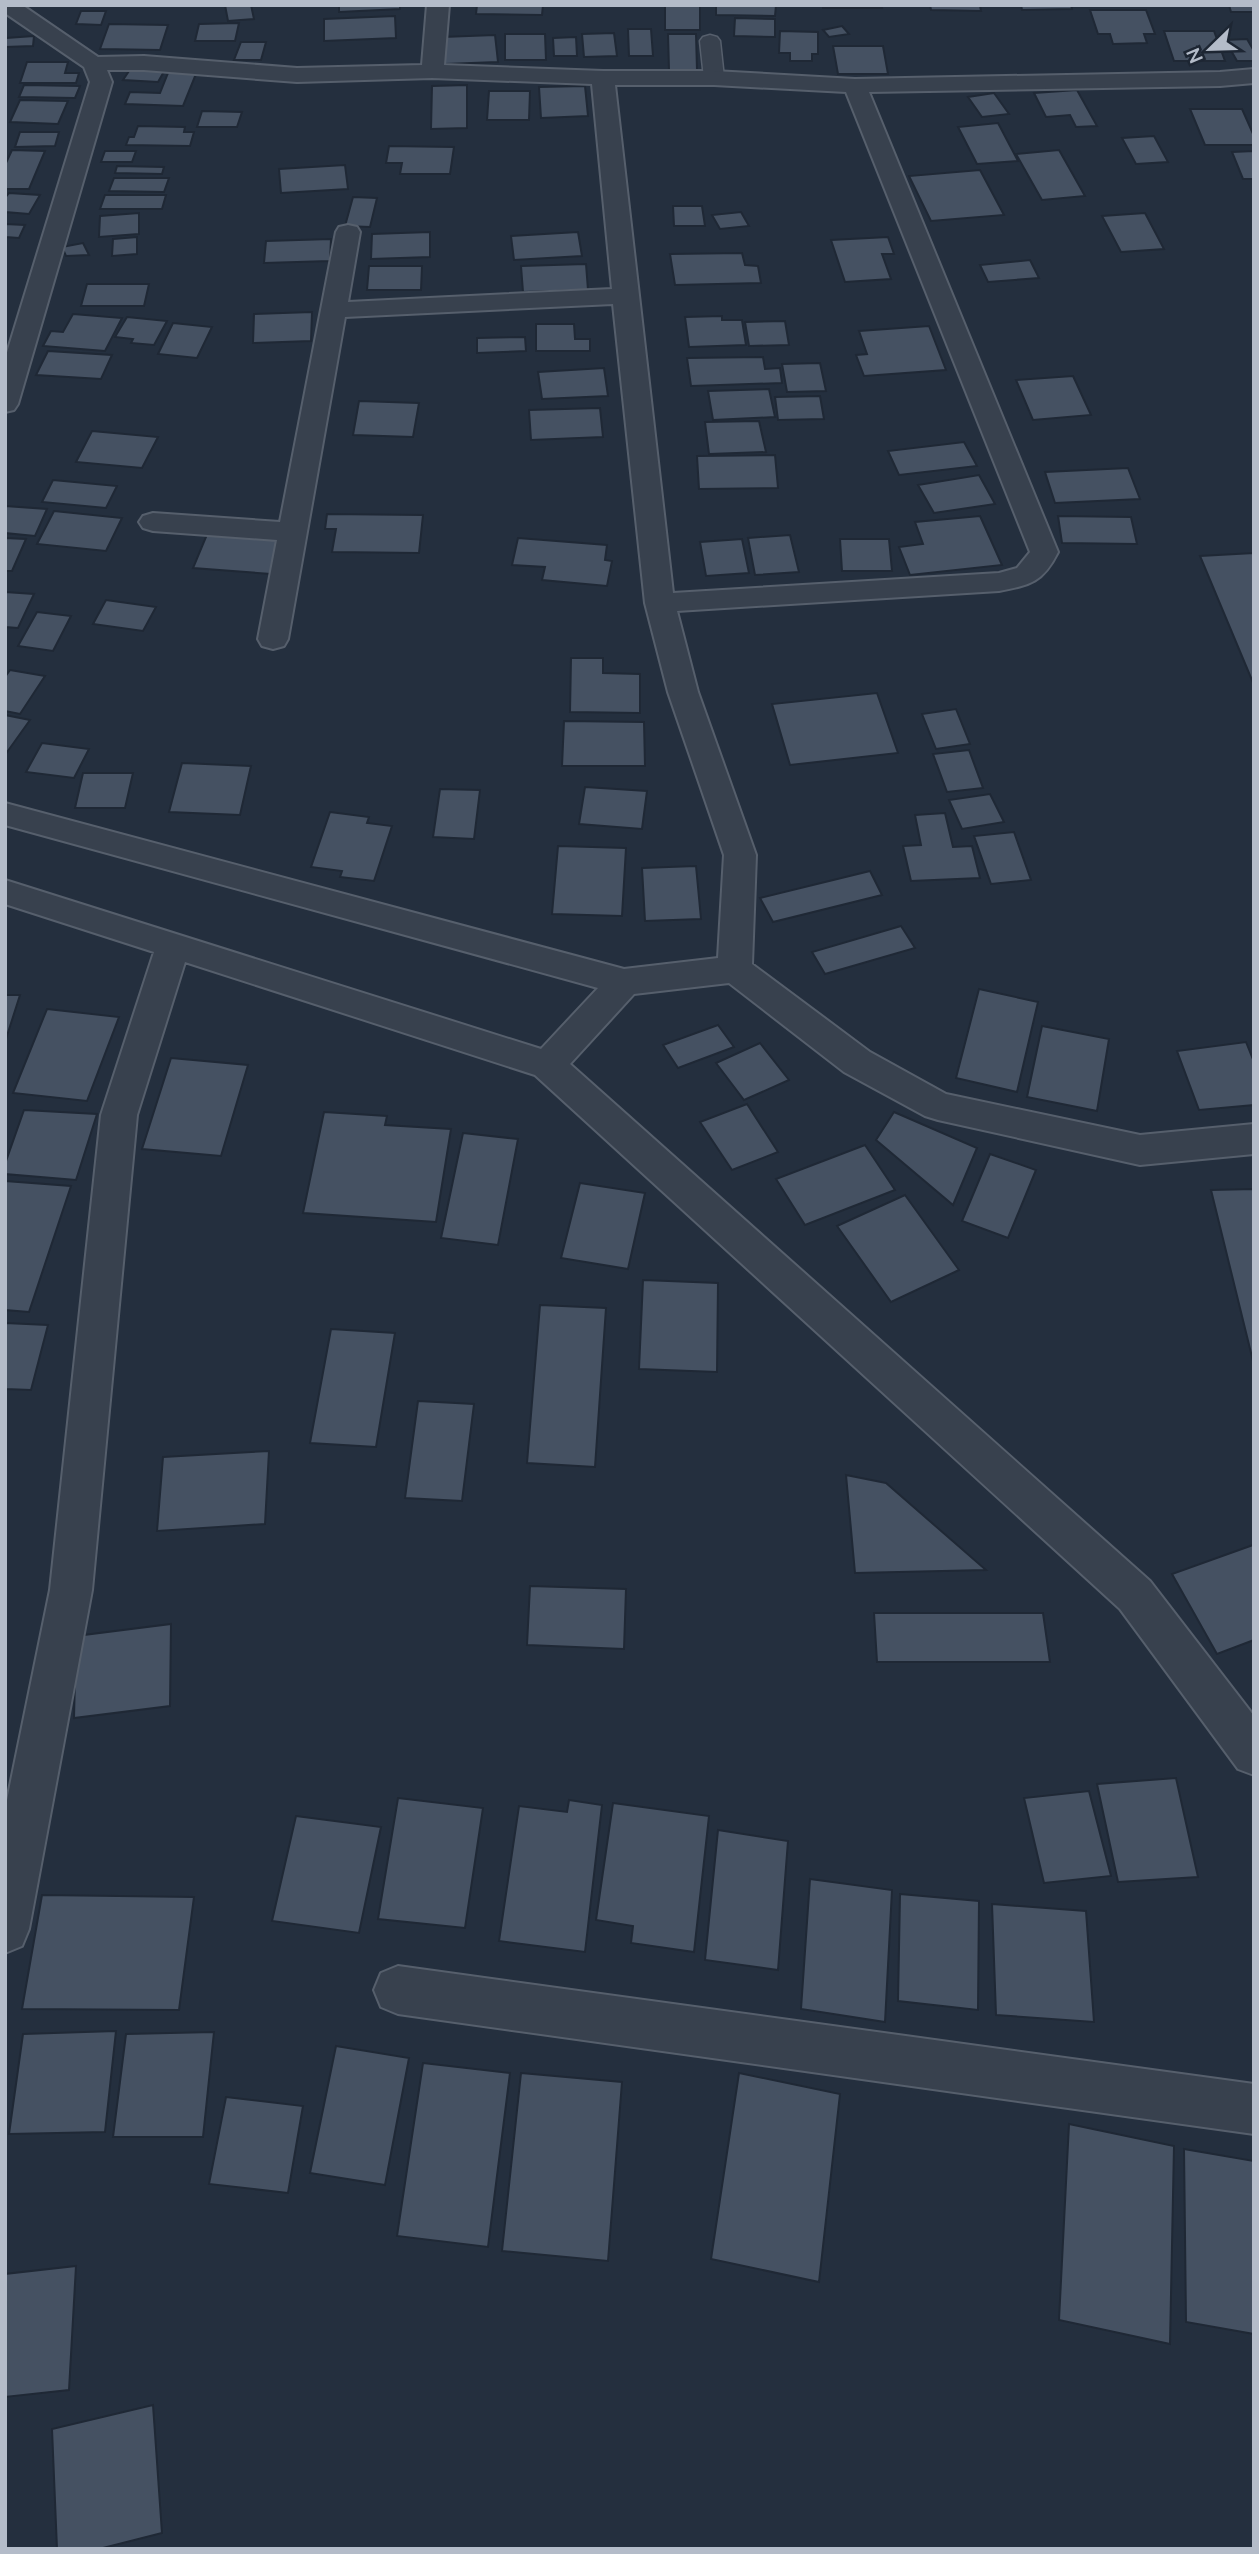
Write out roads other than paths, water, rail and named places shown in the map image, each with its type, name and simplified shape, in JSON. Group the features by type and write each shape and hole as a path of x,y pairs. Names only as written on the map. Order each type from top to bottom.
{"street":[{"path":"5,404 101,82 93,64 8,5"},
{"path":"432,71 438,5"},
{"path":"93,64 144,63 297,75 432,71 603,78 713,78 855,86 1220,79 1254,76"},
{"path":"603,78 660,603 683,692 740,855 734,969"},
{"path":"660,603 999,582 1024,577 1035,570 1044,552 855,86"},
{"path":"273,639 348,232"},
{"path":"334,310 625,296"},
{"path":"153,522 293,532"},
{"path":"5,814 624,982 734,969 857,1062 938,1106 1140,1150 1254,1139"},
{"path":"5,892 548,1065 1135,1595 1254,1753"},
{"path":"5,1929 71,1590 119,1115 173,946"},
{"path":"548,1065 624,982"},
{"path":"398,1990 1254,2109"}],"lane":[{"path":"710,41 713,78"}]}
